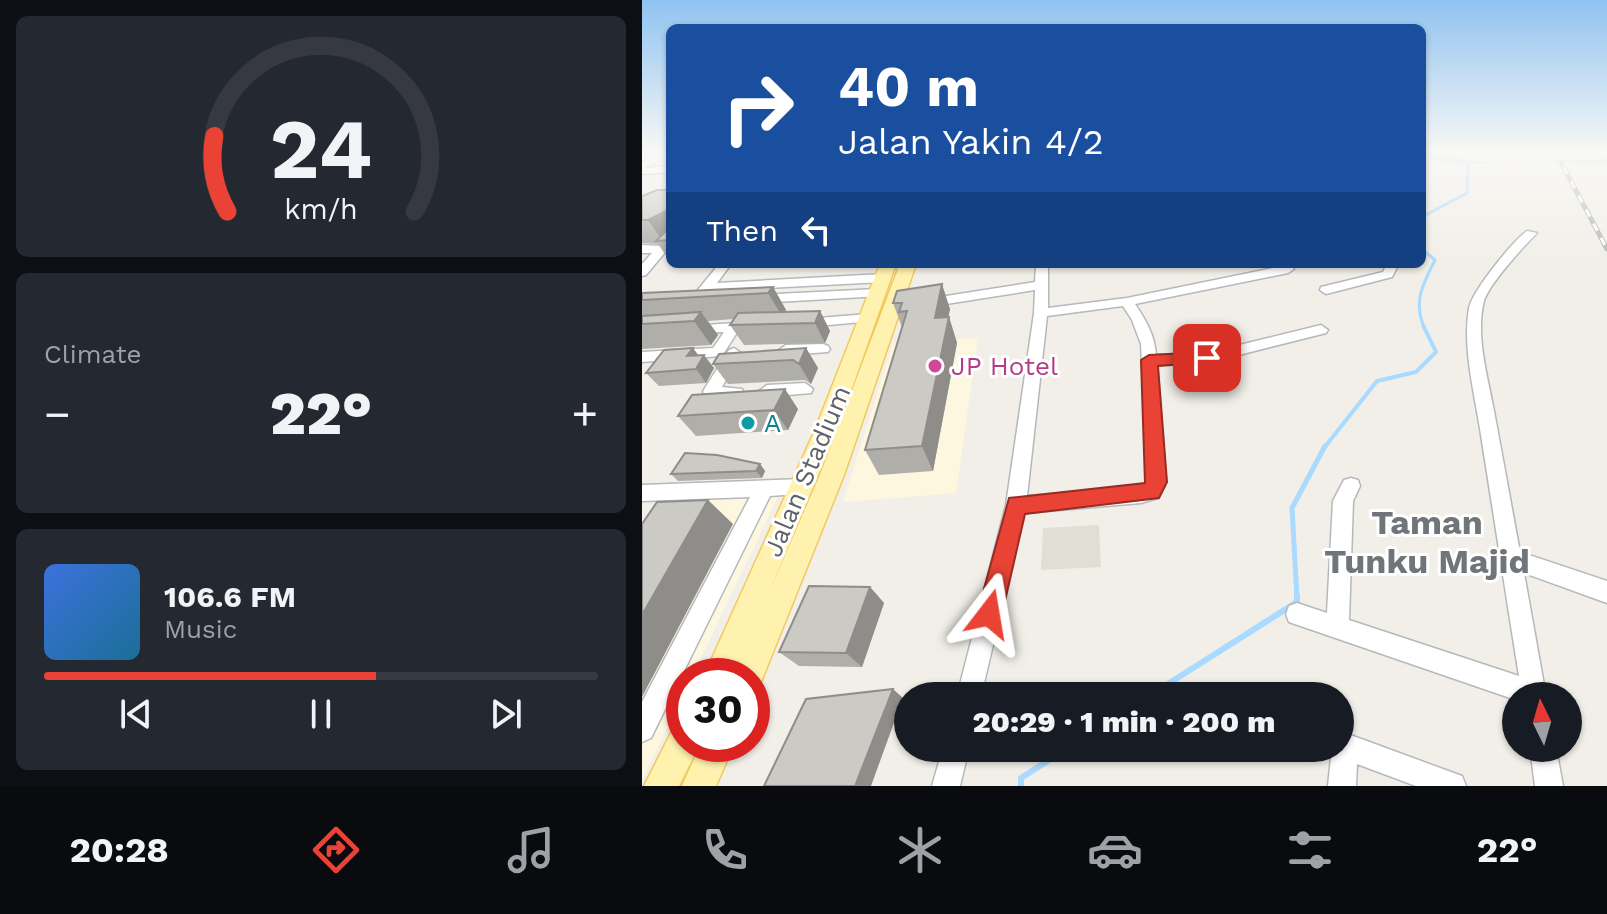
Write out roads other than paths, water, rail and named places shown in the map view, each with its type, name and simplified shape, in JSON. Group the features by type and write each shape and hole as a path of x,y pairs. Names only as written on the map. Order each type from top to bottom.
{"main road":[{"name":"Jalan Stadium","path":"727,658 802,487 868,318 886,286 904,268"},
{"name":"Jalan Stadium","path":"756,658 832,475 886,286"},
{"path":"661,786 674,762"},
{"path":"699,786 710,762"}],"street":[{"path":"1531,233 1514,244 1503,265 1482,289 1476,307 1479,371 1532,682"},
{"path":"642,249 661,250 642,272"},
{"path":"722,268 695,302 886,286"},
{"path":"972,682 1016,505 1041,313 1042,268"},
{"path":"1041,313 1127,302 1288,269"},
{"path":"1326,290 1388,269"},
{"path":"707,287 1042,285"},
{"path":"728,300 739,286"},
{"path":"1016,505 1151,492 1157,482 1149,360 1144,330 1127,302"},
{"path":"792,324 868,318"},
{"path":"673,331 763,325"},
{"path":"717,353 734,327"},
{"path":"1149,360 1207,358 1321,330"},
{"path":"642,357 823,349"},
{"path":"749,352 712,393 805,389"},
{"path":"1337,629 1341,519 1343,501 1351,486"},
{"path":"642,493 802,487"},
{"path":"642,729 764,489"},
{"path":"1510,558 1607,592"},
{"path":"1297,614 1502,684"},
{"path":"1342,786 1345,746 1452,786"},
{"path":"946,786 952,762"},
{"path":"1545,762 1549,786"}],"waterway":[{"path":"1426,215 1467,193 1467,190"},
{"path":"1424,327 1419,301 1435,260 1426,252"},
{"path":"1324,448 1377,381 1416,372 1436,352 1423,325"},
{"path":"1297,598 1292,508 1325,446"},
{"path":"1171,682 1297,602 1297,598"},
{"path":"1021,786 1021,778 1046,762"}],"railway":[{"path":"1575,190 1607,249"}],"place":[{"name":"JP Hotel","path":"935,366"},
{"name":"A","path":"748,423"}],"district":[{"name":"Taman Tunku Majid","path":"1427,542"}]}
